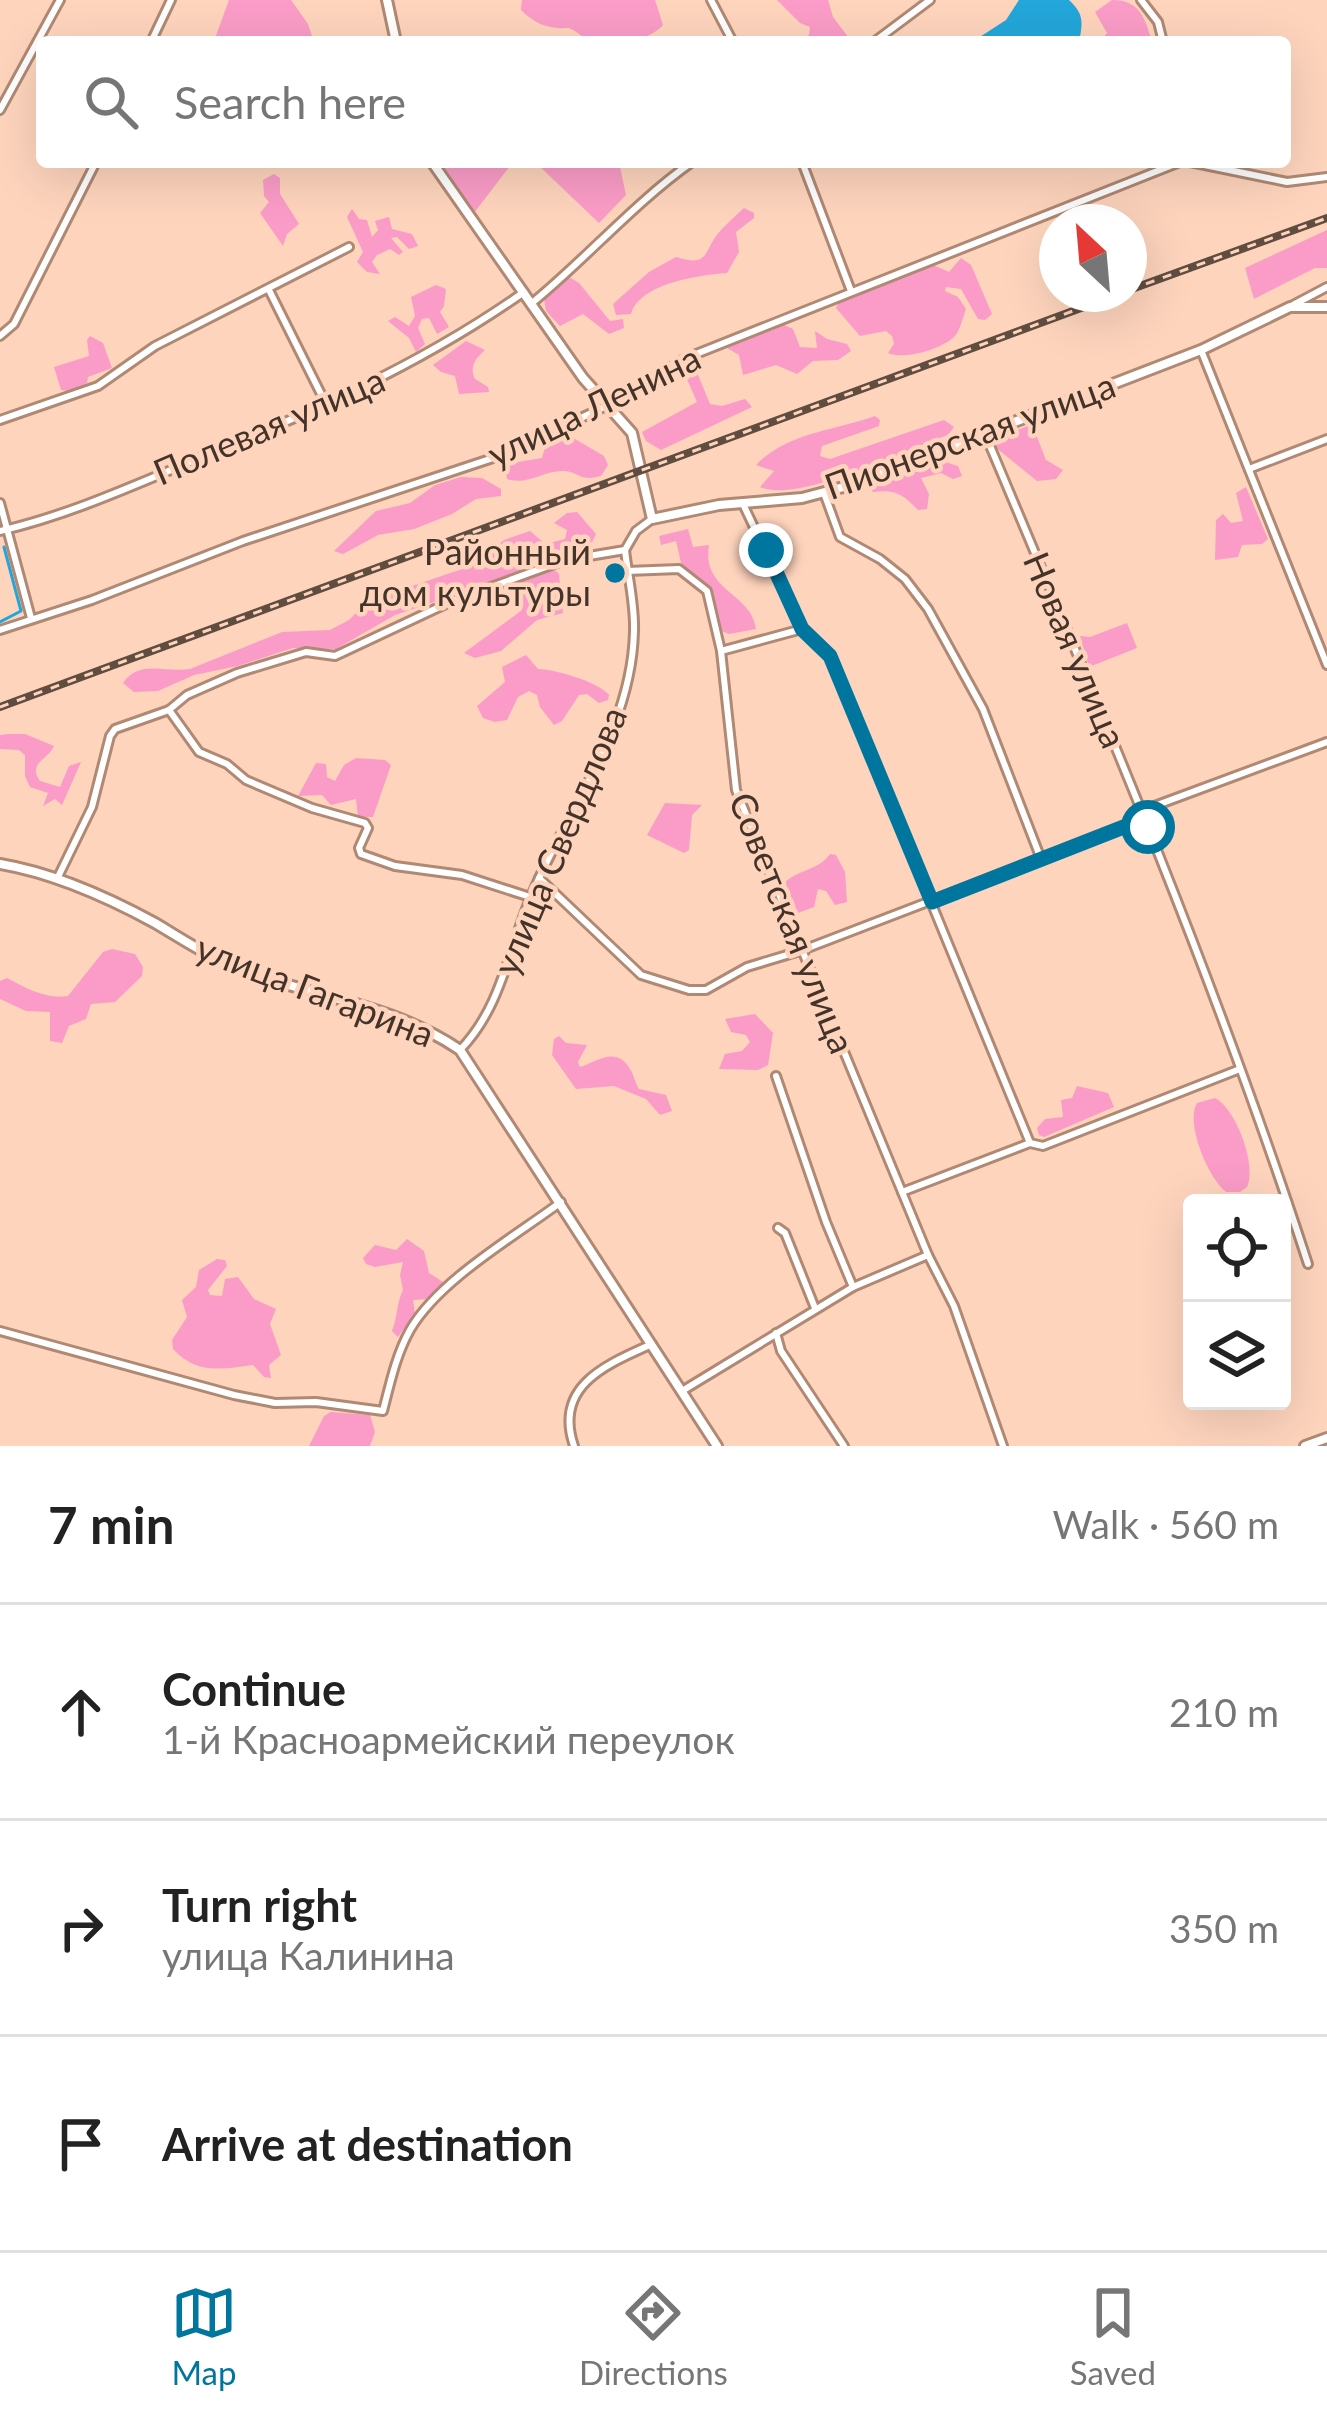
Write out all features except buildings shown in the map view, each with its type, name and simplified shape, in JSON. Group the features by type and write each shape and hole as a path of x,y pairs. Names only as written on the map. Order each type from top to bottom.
{"street":[{"path":"40,36 60,0"},
{"path":"154,36 171,0"},
{"path":"387,0 395,36"},
{"path":"711,0 730,36"},
{"path":"882,36 930,0"},
{"path":"1141,0 1158,22 1161,36"},
{"path":"0,110 36,44"},
{"path":"0,336 14,324 93,168"},
{"path":"57,879 92,807 110,736 120,727 170,710 187,695 237,673 306,652 328,658 341,654 469,595 565,560 625,550 636,531 652,519 637,445 625,422 584,378 436,168"},
{"path":"532,303 646,197 684,168"},
{"path":"804,168 851,291"},
{"name":"улица Ленина","path":"0,629 92,600 243,541 508,453 608,405 686,358 1165,168"},
{"path":"1228,168 1287,182 1327,177"},
{"path":"0,420 98,386 155,346 349,247"},
{"name":"Пионерская улица","path":"652,519 824,493 1201,350 1327,287"},
{"path":"269,290 326,404"},
{"name":"Полевая улица","path":"3,530 60,514 326,404 427,356 524,292"},
{"path":"1290,307 1327,307"},
{"path":"1201,350 1327,665"},
{"name":"Новая улица","path":"985,434 1143,815 1241,1068 1308,1264"},
{"path":"1249,469 1327,439"},
{"path":"824,493 840,537 905,579 928,609 983,710 1041,859"},
{"path":"0,503 3,530 31,618"},
{"path":"743,504 802,629 830,656 1030,1143"},
{"name":"улица Свердлова","path":"460,1050 493,1005 530,897 609,739 633,646 625,550"},
{"name":"Советская улица","path":"627,571 670,567 703,584 721,651 736,790 928,1255 954,1306 1003,1446"},
{"path":"721,651 802,629"},
{"path":"170,710 199,752 227,764 246,780 312,808 365,823 368,828 361,854 395,866 462,875 530,897"},
{"path":"539,878 641,975 695,992 706,991 746,967 932,902 1327,742"},
{"name":"улица Гагарина","path":"0,864 57,879 114,903 235,968 384,1010 460,1050 717,1446"},
{"path":"902,1192 1030,1143 1043,1146 1241,1068"},
{"path":"776,1076 853,1287"},
{"path":"0,1331 234,1395 383,1411 400,1350 423,1312 463,1275 561,1202"},
{"path":"778,1228 785,1233 815,1308"},
{"path":"682,1391 815,1308 928,1255"},
{"path":"776,1333 781,1351 844,1446"},
{"path":"574,1446 571,1413 586,1379 597,1369 652,1344"},
{"path":"1305,1446 1327,1438"}],"shaded area":[{"path":"229,0 291,0 312,36 216,36"},
{"path":"522,0 655,0 663,25 646,36 582,36 569,28 538,23 521,10"},
{"path":"777,0 828,0 833,17 847,36 807,36 810,27"},
{"path":"1112,0 1129,3 1144,18 1150,36 1105,36 1095,12"},
{"path":"441,168 508,168 474,213"},
{"path":"541,168 620,168 626,195 599,223"},
{"path":"274,174 299,224 287,234 283,246 260,213 269,202 263,180"},
{"path":"744,208 754,218 736,232 739,252 727,273 658,288 637,303 631,314 616,315 613,304 649,272 676,257 701,259"},
{"path":"352,209 359,219 367,220 372,237 378,230 375,221 389,217 392,229 412,234 418,246 409,249 397,237 391,238 403,252 399,255 390,249 377,255 372,262 380,274 367,272 357,262 363,252 347,217"},
{"path":"1327,230 1327,268 1315,268 1254,299 1245,268"},
{"path":"961,258 971,265 992,314 978,319 961,289 946,287 966,309 954,337 931,350 888,353 894,344 892,336 886,331 860,336 836,308 840,299 931,264 949,272"},
{"path":"569,277 610,321 623,319 624,328 609,334 583,314 560,326 546,311 544,299"},
{"path":"436,285 446,289 440,312 449,327 437,334 429,318 422,319 418,328 425,344 416,352 409,338 388,321 395,317 409,326 415,316 411,297"},
{"path":"784,325 793,329 800,347 817,348 815,331 847,344 851,351 838,360 813,361 797,374 776,365 743,375 739,355 727,348"},
{"path":"90,336 103,343 112,368 88,377 87,383 71,391 61,390 54,367 89,356"},
{"path":"466,341 485,350 473,370 475,379 489,392 459,394 455,376 433,365"},
{"path":"688,365 696,370 710,404 722,406 745,399 752,407 661,450 646,441 642,432 697,402 683,370"},
{"path":"875,416 879,426 822,446 820,456 830,459 944,420 954,427 948,435 825,482 777,490 760,487 774,471 756,465 769,454 812,434"},
{"path":"1028,426 1034,429 1046,460 1063,470 1056,479 1037,481 995,447 999,437"},
{"path":"568,435 604,456 608,465 601,476 564,471 522,481 507,479 512,463 542,458 546,444"},
{"path":"936,459 958,466 962,476 953,479 941,473 921,478 929,494 927,509 918,510 898,494 870,488 879,479"},
{"path":"461,477 482,478 501,489 501,496 476,499 452,514 414,529 378,535 343,554 334,551 376,511 410,503 435,485"},
{"path":"1246,487 1268,539 1242,545 1238,557 1215,560 1216,520 1223,514 1231,523 1243,521 1236,493"},
{"path":"577,512 596,534 592,542 552,552 548,562 538,567 395,615 336,649 293,648 194,675 158,691 134,692 123,683 137,671 190,669 282,632 330,630 368,601 471,566 504,540 530,531 545,544 565,539 567,530 554,523"},
{"path":"688,529 693,547 709,545 712,572 746,607 756,629 721,631 709,586 682,567 676,541 661,545 659,536"},
{"path":"552,568 559,574 563,613 537,620 501,651 475,658 464,653 522,610 512,582"},
{"path":"1127,623 1137,648 1089,667 1080,636 1090,637"},
{"path":"526,655 538,669 596,685 609,695 608,700 599,703 587,694 579,695 554,725 537,695 529,691 518,697 507,720 483,718 477,706 505,682 502,667"},
{"path":"25,734 54,746 37,766 40,781 60,787 69,766 81,762 62,805 55,799 43,806 48,793 30,787 25,755 0,749 0,735"},
{"path":"356,758 385,760 391,765 373,817 358,817 356,799 331,805 322,795 298,796 316,763 326,764 327,777 335,781 344,765"},
{"path":"665,803 702,805 692,815 689,850 684,853 647,835"},
{"path":"830,854 836,855 845,872 847,902 835,905 826,891 818,889 814,907 798,913 785,882"},
{"path":"103,952 135,954 143,967 142,976 115,1002 91,1004 86,1019 69,1026 62,1043 50,1041 50,1012 26,1011 0,999 0,981 7,978 45,995 68,996"},
{"path":"755,1014 773,1033 768,1065 758,1070 719,1069 725,1054 742,1051 750,1042 746,1035 731,1032 725,1019"},
{"path":"559,1036 566,1043 587,1045 580,1067 606,1057 619,1058 639,1089 666,1095 672,1111 660,1115 646,1099 614,1086 576,1089 552,1055 554,1039"},
{"path":"1077,1086 1108,1093 1114,1107 1044,1137 1039,1135 1037,1128 1045,1119 1063,1117 1061,1100 1072,1098"},
{"path":"1215,1098 1230,1113 1247,1152 1249,1177 1240,1192 1226,1192 1219,1185 1196,1136 1197,1103"},
{"path":"407,1239 424,1251 429,1273 443,1282 429,1299 413,1300 415,1313 398,1337 392,1331 403,1290 403,1262 375,1267 363,1258 375,1245 396,1250"},
{"path":"217,1259 225,1260 227,1266 208,1290 210,1295 222,1296 225,1279 238,1277 254,1299 276,1309 270,1324 281,1355 269,1365 271,1378 253,1365 200,1367 173,1349 172,1340 187,1317 182,1300 196,1287 199,1270"},
{"path":"331,1412 370,1415 375,1432 370,1446 309,1446 324,1416"}],"water":[{"path":"1019,0 1069,0 1081,19 1080,36 981,36 1006,20"}],"waterway":[{"path":"0,622 21,611 4,547"}],"railway":[{"path":"1147,283 1327,218"},
{"path":"0,707 1070,312"}],"place":[{"name":"Районный дом культуры","path":"615,573"}],"route":[{"path":"766,550 802,629 830,656 932,902 1144,819 1148,827"}]}
